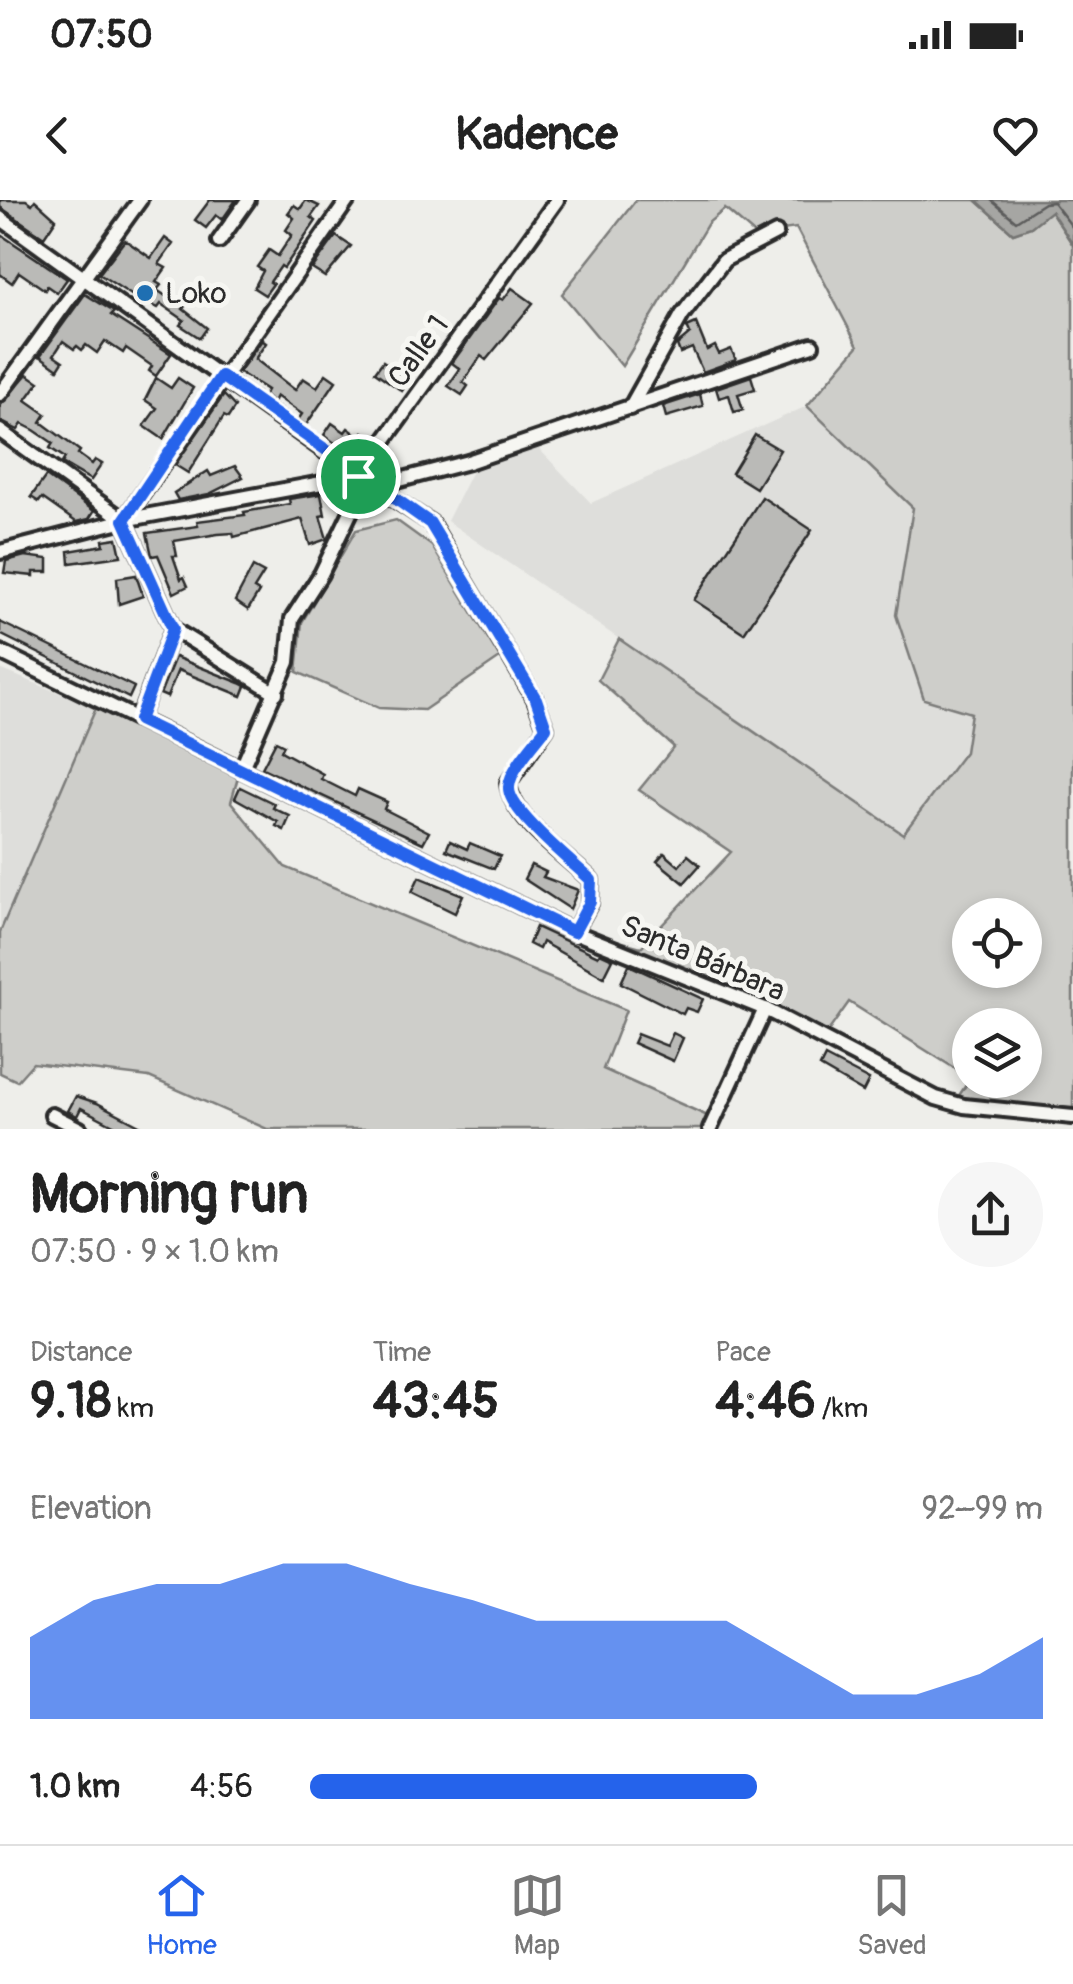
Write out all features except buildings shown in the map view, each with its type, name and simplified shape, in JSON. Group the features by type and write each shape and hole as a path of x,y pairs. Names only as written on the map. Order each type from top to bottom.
{"street":[{"path":"0,394 140,200"},
{"path":"219,241 248,200"},
{"path":"124,520 221,376 348,200"},
{"name":"Calle 1","path":"358,476 552,202"},
{"path":"0,218 358,476 430,523 536,699 546,728 508,783 510,796 528,819 591,880 590,902 574,932"},
{"path":"630,408 682,316 713,273 724,260 776,233"},
{"path":"0,552 124,520 358,476 396,481 542,440 812,345"},
{"path":"0,431 124,520 173,629 276,693"},
{"path":"241,770 288,662 292,620 321,574 355,503 358,476"},
{"path":"139,720 173,629"},
{"name":"Santa Bárbara","path":"0,652 574,932 765,1009 936,1098 964,1106 1073,1116"},
{"path":"710,1129 765,1009"},
{"path":"52,1115 80,1129"}],"shaded area":[{"path":"636,200 976,200 1013,233 1031,227 1050,210 1073,245 1073,1110 967,1098 1042,1098 1042,1008 952,1008 952,1067 849,1002 822,1040 586,932 641,947 731,852 639,790 674,747 598,680 619,639 903,834 965,752 971,713 924,699 896,615 913,508 807,406 858,346 796,228 754,234 725,209 708,223 622,366 562,294"},
{"path":"807,406 914,509 896,615 971,712 965,752 904,834 447,521 475,465 539,449 591,503"},
{"path":"396,520 432,546 500,658 424,710 379,708 297,672 302,622 356,530"},
{"path":"0,669 96,708 0,932"},
{"path":"96,708 238,777 231,802 285,867 626,1010 603,1069 712,1118 707,1129 267,1129 149,1077 33,1063 17,1081 0,1073 0,932"}],"water":[{"path":"976,200 1073,200 1073,245 1051,211 1031,227 1013,233"}],"place":[{"name":"Loko","path":"145,293"}],"route":[{"path":"221,376 358,476 430,523 536,699 546,728 508,783 510,796 528,819 591,880 590,902 574,932 139,720 173,629 124,520 221,376"}]}
